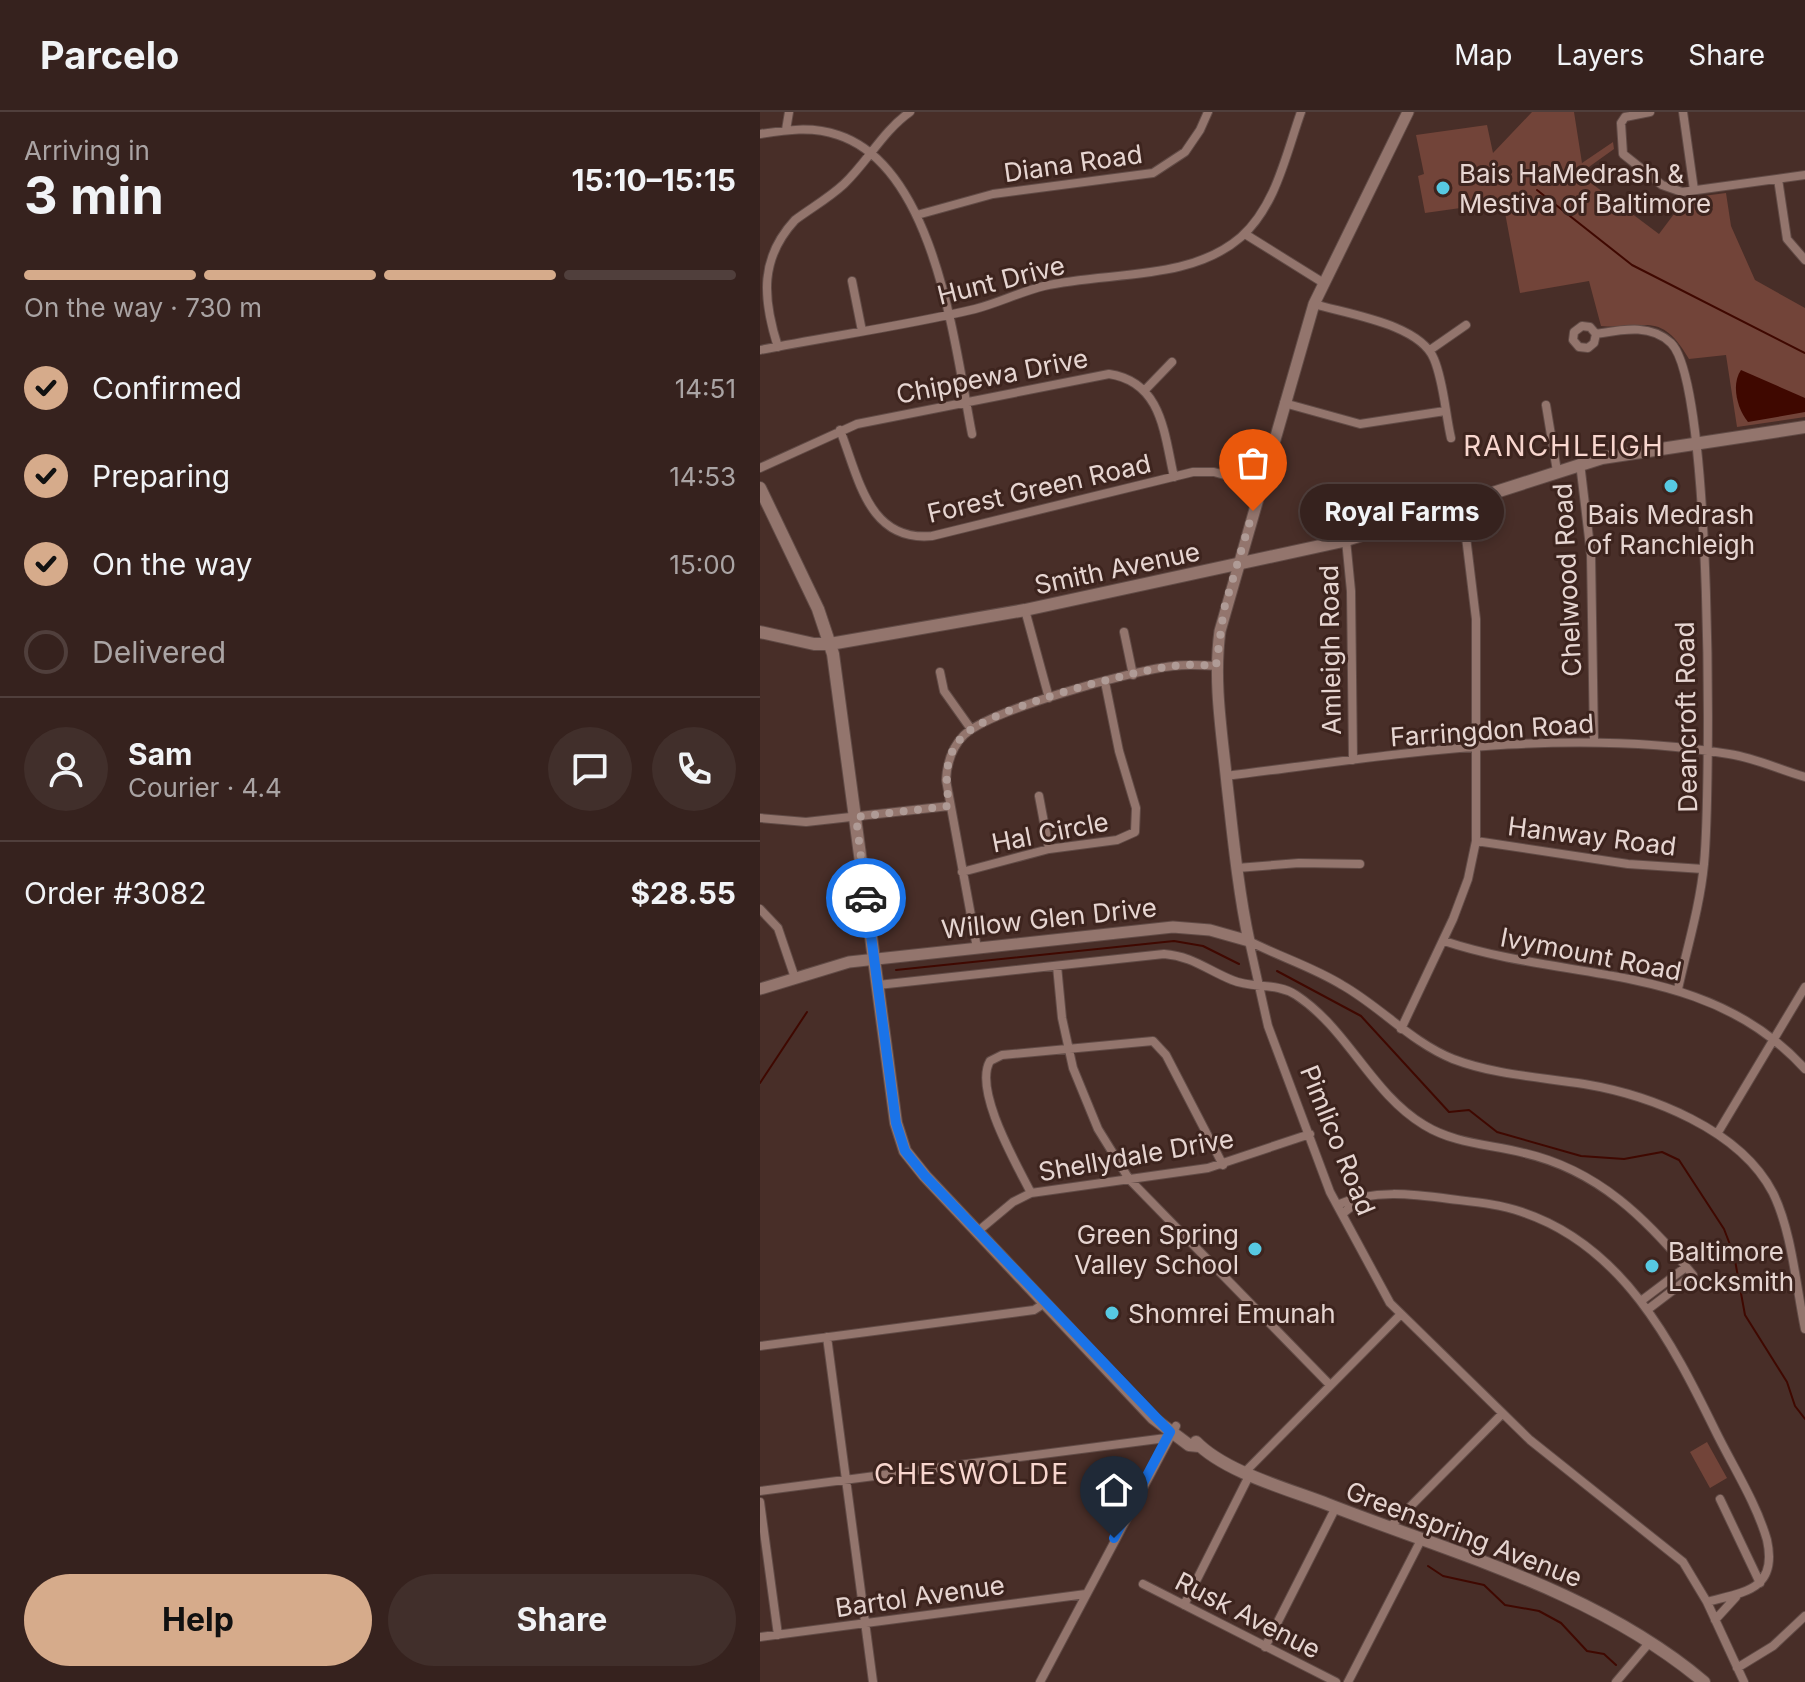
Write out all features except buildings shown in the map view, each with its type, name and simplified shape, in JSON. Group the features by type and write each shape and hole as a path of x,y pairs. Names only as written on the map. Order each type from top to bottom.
{"main road":[{"name":"Smith Avenue","path":"760,632 814,644 830,644 1025,610 1346,540 1580,463 1805,427"},
{"name":"Greenspring Avenue","path":"760,488 814,601 830,644 900,1139 912,1162 1171,1432 1248,1473 1563,1595 1649,1643 1704,1682"}],"street":[{"path":"786,130 789,112"},
{"path":"778,347 761,286 765,257 777,236 834,193 910,112"},
{"name":"Diana Road","path":"917,215 993,194 1153,173 1185,152 1208,112"},
{"path":"1301,112 1272,194 1245,234 1322,282"},
{"name":"Pimlico Road","path":"1408,112 1322,282 1224,609 1216,666 1237,868 1249,941 1268,1026 1337,1205 1381,1289 1400,1315 1502,1414 1564,1469 1683,1562 1707,1602 1744,1682"},
{"path":"1650,112 1625,117 1621,123 1623,154 1662,185 1682,192 1805,175"},
{"path":"1683,112 1694,190"},
{"path":"760,134 812,129 839,135 872,154 900,184 917,215 948,314 972,434"},
{"path":"1778,179 1787,239 1805,260"},
{"name":"Hunt Drive","path":"760,350 948,314 1046,286 1191,263 1212,256 1245,234"},
{"path":"852,281 862,331"},
{"path":"1314,304 1408,332 1430,350 1451,438"},
{"path":"1430,350 1466,325"},
{"name":"Deancroft Road","path":"1596,334 1639,330 1669,342 1683,360 1697,443 1704,528 1706,751 1703,869 1678,989"},
{"path":"1172,362 1145,390 1160,414 1174,477"},
{"name":"Chippewa Drive","path":"760,468 840,430 966,400 1099,374 1129,379 1145,390"},
{"path":"1284,403 1360,424 1445,411"},
{"name":"Chelwood Road","path":"1546,405 1557,471"},
{"name":"Forest Green Road","path":"840,430 875,514 890,528 909,536 932,536 1174,477 1214,472 1260,485"},
{"name":"Chelwood Road","path":"1580,463 1591,555 1594,742"},
{"path":"1401,1029 1444,941 1468,879 1476,841 1475,595 1462,504"},
{"name":"Amleigh Road","path":"1346,540 1351,604 1353,760"},
{"path":"1025,610 1049,698"},
{"path":"1124,632 1133,675"},
{"path":"977,948 946,780 949,760 956,745 971,729 1049,698 1172,666 1216,666"},
{"path":"940,672 944,691 971,729"},
{"name":"Hal Circle","path":"962,872 1049,849 1117,840 1135,832 1136,808 1105,682"},
{"name":"Farringdon Road","path":"1226,776 1477,747 1594,742 1743,757 1805,777"},
{"path":"1039,796 1049,849"},
{"path":"760,818 806,822 949,806"},
{"name":"Hanway Road","path":"1476,841 1628,864 1703,869"},
{"path":"1237,868 1299,863 1360,864"},
{"path":"760,909 778,928 795,978"},
{"name":"Willow Glen Drive","path":"760,989 828,967 874,959 1183,927 1249,941"},
{"path":"1249,941 1342,984 1401,1029 1453,1059 1487,1069 1638,1096 1680,1113 1717,1134 1761,1176 1774,1195 1805,1329"},
{"name":"Ivymount Road","path":"1444,941 1508,959 1678,989 1718,1004 1774,1040 1805,1069"},
{"name":"Willow Glen Drive","path":"878,985 1174,955 1193,959 1236,982 1282,988 1304,1001 1387,1096 1422,1124 1460,1141 1535,1156 1586,1176 1644,1219 1693,1275 1647,1310"},
{"path":"1057,966 1068,1048 1093,1118 1129,1179 1330,1385"},
{"path":"1717,1134 1805,987"},
{"path":"1031,1193 1002,1133 985,1081 990,1061 1002,1055 1153,1041 1162,1048 1223,1165"},
{"name":"Shellydale Drive","path":"977,1232 1013,1202 1031,1193 1223,1165 1310,1134"},
{"path":"1337,1205 1354,1198 1409,1194 1522,1212 1579,1239 1615,1271 1641,1301 1686,1370 1764,1530 1769,1561 1760,1583 1736,1597 1715,1620"},
{"path":"1342,1214 1361,1199"},
{"path":"1641,1301 1686,1267"},
{"path":"760,1346 1034,1310 1045,1303"},
{"path":"1184,1605 1248,1473 1400,1315"},
{"path":"827,1337 873,1682"},
{"path":"1389,1528 1502,1414"},
{"path":"760,1491 1171,1432"},
{"path":"1040,1682 1171,1432"},
{"path":"1720,1499 1760,1583"},
{"path":"760,1502 778,1635"},
{"path":"1265,1647 1336,1507"},
{"path":"1348,1682 1421,1540"},
{"name":"Rusk Avenue","path":"1143,1584 1336,1682"},
{"name":"Bartol Avenue","path":"760,1637 1086,1594"},
{"path":"1707,1602 1736,1597"},
{"path":"1737,1668 1773,1646 1805,1616"},
{"path":"1616,1682 1649,1643"}],"shaded area":[{"path":"1532,112 1574,112 1582,163 1613,142 1614,149 1579,174 1659,234 1680,206 1680,199 1726,193 1731,226 1755,280 1805,308 1805,417 1737,427 1726,355 1689,359 1669,333 1651,325 1601,326 1589,281 1520,293 1503,202 1425,213 1418,176 1424,174 1416,135 1487,125 1493,153"},
{"path":"1741,370 1805,398 1805,412 1748,422 1737,396 1736,382"},
{"path":"1707,1442 1727,1478 1710,1488 1690,1452"}],"waterway":[{"path":"1537,190 1632,265 1805,353"},
{"path":"896,970 1174,941 1203,946 1239,964"},
{"path":"1277,971 1361,1016 1449,1112 1469,1110 1497,1132 1581,1156 1624,1159 1662,1152 1679,1160 1724,1229 1734,1255 1745,1315 1787,1382 1795,1406 1805,1419"},
{"path":"760,1083 807,1012"},
{"path":"1428,1566 1443,1576 1484,1585 1505,1605 1539,1611 1561,1623 1587,1651 1604,1654 1616,1665"}],"way so far":[{"path":"866,898 856,817 949,806 946,769 956,745 971,729 1049,698 1105,682 1172,666 1216,666 1224,609 1253,511"}],"place":[{"name":"Bais HaMedrash & Mestiva of Baltimore","path":"1443,188"},
{"name":"Bais Medrash of Ranchleigh","path":"1671,486"},
{"name":"Royal Farms","path":"1253,511"},
{"name":"Green Spring Valley School","path":"1255,1249"},
{"name":"Baltimore Locksmith","path":"1652,1266"},
{"name":"Shomrei Emunah","path":"1112,1313"}],"district":[{"name":"RANCHLEIGH","path":"1564,446"},
{"name":"CHESWOLDE","path":"972,1474"}],"route":[{"path":"866,898 896,1123 905,1151 942,1195 1145,1405 1153,1418 1170,1432 1114,1538"}]}
